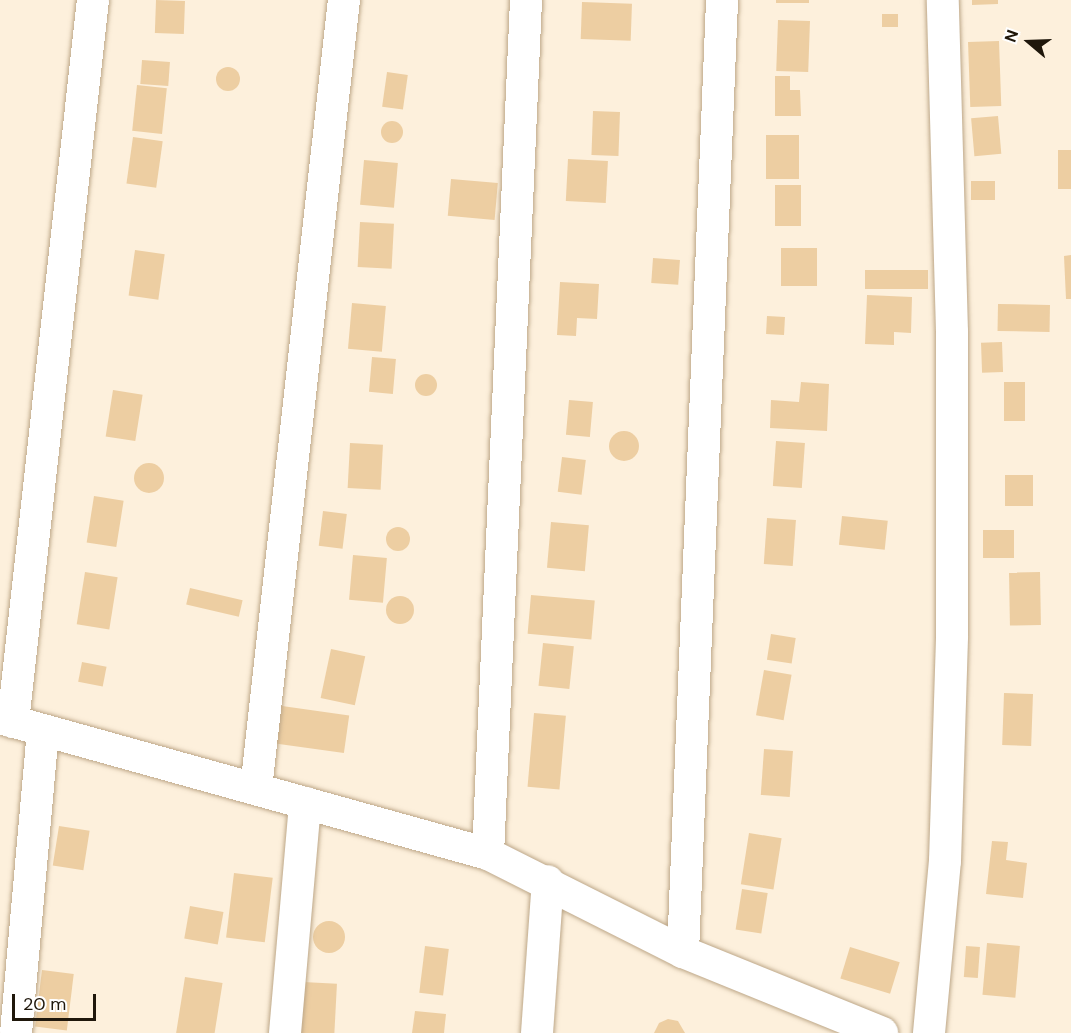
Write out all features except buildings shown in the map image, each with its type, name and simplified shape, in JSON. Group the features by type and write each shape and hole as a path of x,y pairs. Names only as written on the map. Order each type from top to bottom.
{"street":[{"path":"93,0 6,720 488,854 548,881 683,952 882,1033"},
{"path":"256,789 344,0"},
{"path":"488,854 526,0"},
{"path":"683,952 722,0"},
{"path":"929,1033 945,861 952,636 952,332 943,0"},
{"path":"16,1033 43,730"},
{"path":"285,1033 305,803"},
{"path":"537,1033 548,881"}]}
